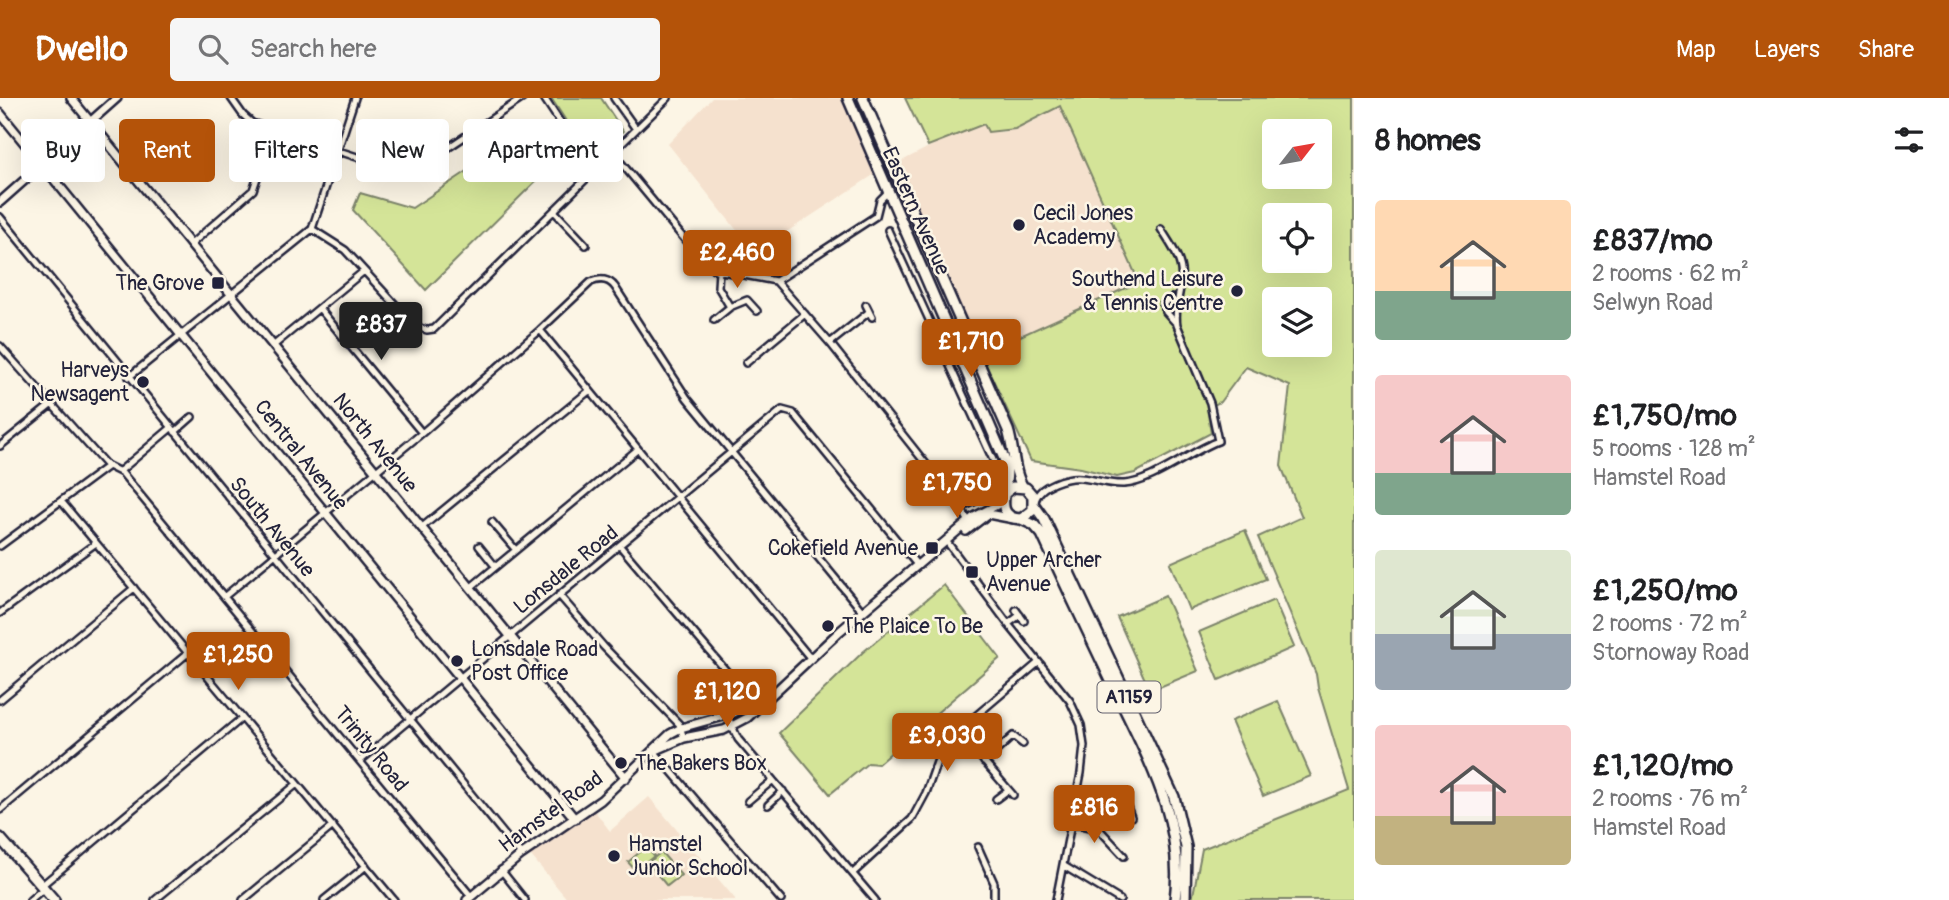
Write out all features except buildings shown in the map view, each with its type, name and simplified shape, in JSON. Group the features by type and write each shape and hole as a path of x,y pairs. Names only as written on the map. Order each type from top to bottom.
{"main road":[{"name":"Eastern Avenue","path":"848,98 1008,466 1004,496"},
{"name":"Eastern Avenue","path":"863,98 1007,430 1014,448 1017,477 1033,496 1035,503"},
{"path":"1024,488 1013,487 1004,496 1004,510 1008,516 1018,519 1029,515 1035,503"},
{"name":"A1159","path":"1035,503 1174,797 1186,847 1185,900"},
{"name":"A1159","path":"1018,519 1034,525 1042,534 1160,787 1176,838 1178,868 1175,900"},
{"path":"0,838 54,900"}],"street":[{"name":"North Avenue","path":"71,98 88,119"},
{"path":"92,119 117,98"},
{"path":"231,98 247,119"},
{"path":"342,139 355,98"},
{"path":"342,152 391,168 411,170 523,98"},
{"path":"544,98 558,119"},
{"path":"614,98 636,129"},
{"path":"623,143 668,98"},
{"name":"Central Avenue","path":"0,113 21,139"},
{"name":"North Avenue","path":"105,140 626,778"},
{"path":"623,165 709,267 776,281 830,343 961,508 969,522"},
{"path":"0,202 23,182"},
{"name":"Central Avenue","path":"56,182 575,819"},
{"path":"190,245 253,190 256,182"},
{"path":"129,377 312,229 328,182"},
{"path":"312,229 340,246 416,327 428,330 434,328 583,182"},
{"path":"776,281 876,216 880,200 888,192"},
{"path":"554,211 586,245"},
{"name":"South Avenue","path":"0,217 521,855"},
{"path":"1161,229 1181,267 1177,325"},
{"path":"888,230 994,462 991,493 986,498 961,508"},
{"path":"719,270 718,287 730,307"},
{"path":"273,346 364,271"},
{"path":"225,596 422,433 591,282 604,279 612,284 675,383 863,612"},
{"path":"1024,488 1045,487 1076,477 1089,477 1115,484 1133,483 1218,441 1210,403 1177,325 1163,304 1171,298 1177,305"},
{"path":"714,320 730,307 748,300 757,311"},
{"path":"830,343 871,315 866,305"},
{"path":"319,308 422,433"},
{"path":"746,363 805,314"},
{"path":"540,330 811,659"},
{"path":"0,346 108,466 0,546"},
{"path":"421,528 589,391"},
{"path":"0,446 52,404"},
{"name":"Lonsdale Road","path":"360,761 779,412 785,410 793,414 918,566"},
{"path":"120,471 192,417"},
{"path":"470,588 637,450"},
{"name":"Trinity Road","path":"108,466 120,471 225,596 469,898"},
{"path":"1035,503 1036,496 1045,487"},
{"name":"Hamstel Road","path":"947,542 969,522 997,505 1004,496"},
{"path":"61,501 394,900"},
{"path":"961,508 980,516 991,514 1018,519"},
{"name":"Hamstel Road","path":"654,751 684,738 731,728 863,612 980,516"},
{"path":"492,522 514,549"},
{"path":"947,542 1070,701 1081,725 1084,746 1078,795 1056,900"},
{"path":"0,613 96,543"},
{"path":"620,545 756,706"},
{"path":"479,546 495,566"},
{"path":"0,699 134,589"},
{"path":"559,595 604,647 677,722 684,738"},
{"path":"1008,624 1020,615"},
{"path":"0,810 188,653"},
{"path":"853,873 912,818 926,793 937,762 958,731 1038,663"},
{"name":"Hamstel Road","path":"469,898 501,870 575,819 626,778 666,737 681,728 756,706"},
{"path":"727,715 738,739 875,900"},
{"path":"30,900 242,718"},
{"path":"958,731 1010,793 996,799"},
{"path":"984,762 1013,736 1023,744"},
{"path":"654,751 781,900"},
{"path":"748,802 773,780"},
{"path":"155,900 297,784"},
{"path":"768,804 783,791"},
{"path":"1078,795 1126,804 1131,817"},
{"path":"1071,823 1099,829 1124,856"},
{"path":"243,900 332,826"},
{"path":"978,847 994,883 994,900"},
{"path":"324,900 366,866"},
{"path":"1064,866 1120,900"},
{"path":"501,870 525,900"},
{"path":"863,900 870,894"}],"shaded area":[{"path":"712,98 842,98 875,174 788,231 747,243 668,144"},
{"name":"Cecil Jones Academy","path":"1060,106 1139,282 981,354 977,347 977,335 970,329 934,246 933,234 927,230 898,163 946,138 985,123 988,132 1003,132 1032,122"},
{"path":"649,797 736,900 568,900 527,851 591,806 610,831"}],"green space":[{"path":"551,98 601,98 615,119 565,119"},
{"name":"Southend Leisure & Tennis Centre","path":"905,98 1354,98 1354,900 1192,900 1202,849 1349,790 1316,674 1258,537 1302,517 1281,466 1290,386 1246,367 1220,402 1207,408 1211,433 1135,473 1117,477 1081,468 1031,461 981,354 1139,282 1060,106 1015,129 988,132 984,124 928,146"},
{"path":"463,174 463,182 535,182 426,290 353,210 360,193 412,208"},
{"path":"1245,530 1266,579 1189,610 1170,563"},
{"path":"944,585 1000,658 878,764 868,763 830,794 779,733 863,652"},
{"path":"1165,596 1198,671 1150,691 1117,617"},
{"path":"1274,600 1294,647 1219,680 1199,632"},
{"path":"1278,701 1311,776 1263,796 1231,721"},
{"path":"646,847 654,856 636,871 628,862"},
{"path":"661,852 681,875 667,886 648,863"}],"place":[{"name":"Cecil Jones Academy","path":"1019,225"},
{"name":"The Grove","path":"218,283"},
{"name":"Southend Leisure & Tennis Centre","path":"1237,291"},
{"name":"Harveys Newsagent","path":"143,382"},
{"name":"Cokefield Avenue","path":"932,548"},
{"name":"Upper Archer Avenue","path":"972,572"},
{"name":"The Plaice To Be","path":"828,626"},
{"name":"Lonsdale Road Post Office","path":"457,661"},
{"name":"The Bakers Box","path":"621,763"},
{"name":"Hamstel Junior School","path":"614,856"}]}
